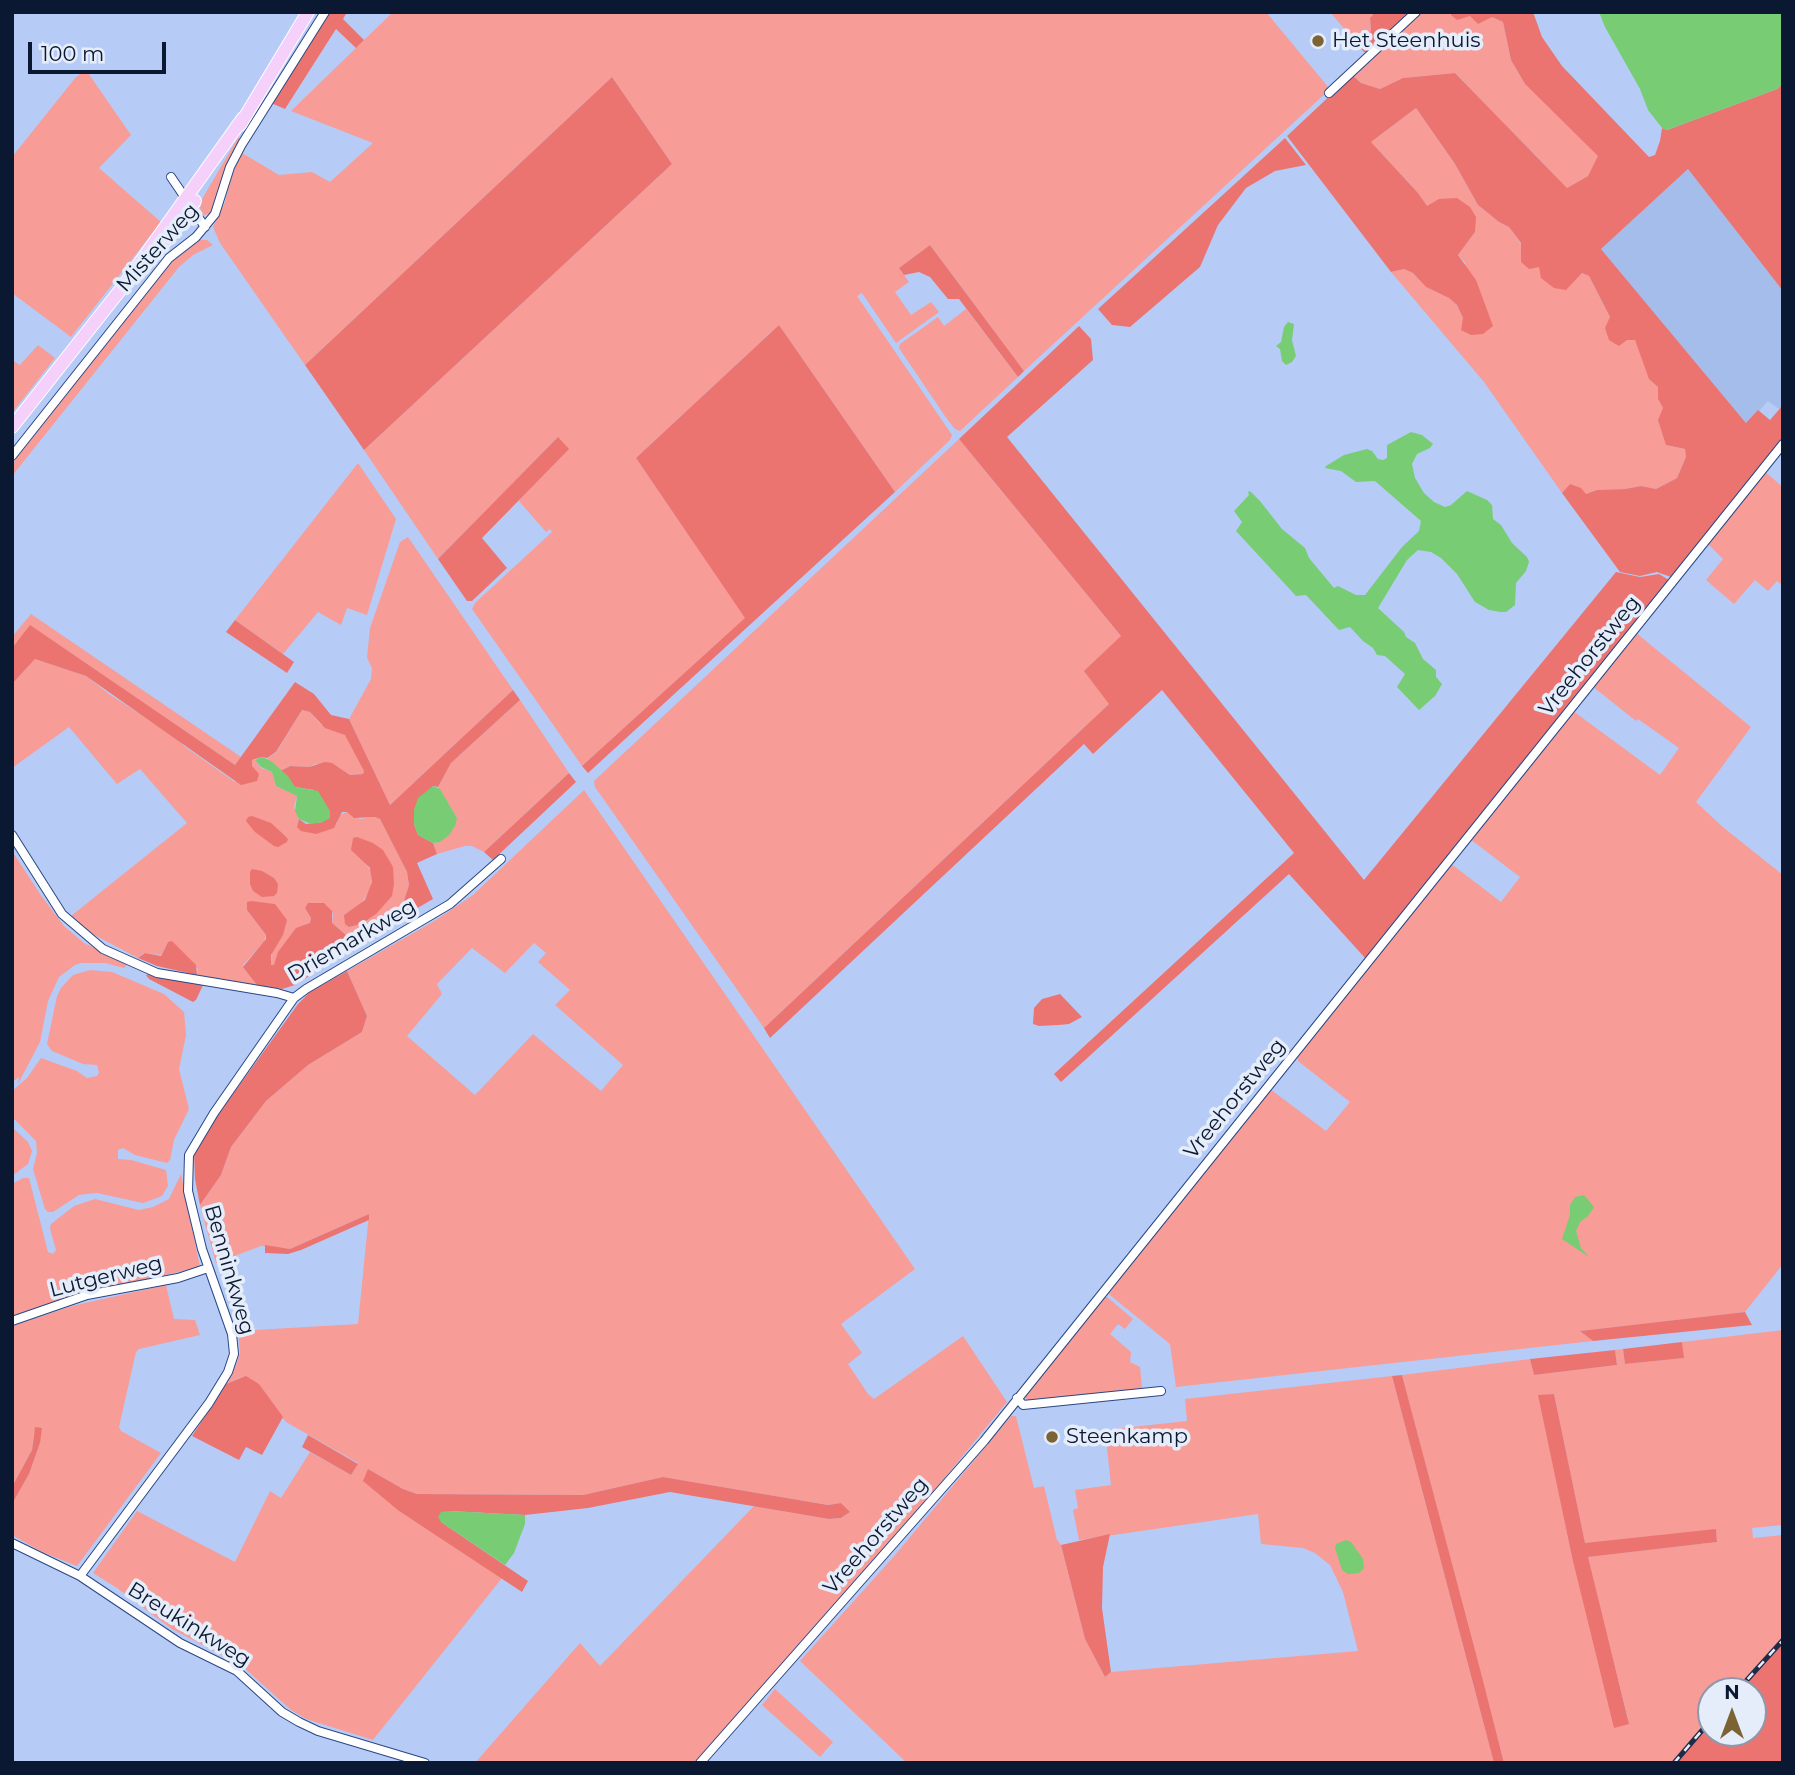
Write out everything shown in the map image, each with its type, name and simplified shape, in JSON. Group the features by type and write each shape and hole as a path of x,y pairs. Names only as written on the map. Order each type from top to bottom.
{"main road":[{"name":"Misterweg","path":"12,428 189,203 308,12"}],"street":[{"name":"Misterweg","path":"12,456 169,258 205,227 220,202 230,167 242,144 325,12"},
{"path":"1329,93 1416,12"},
{"path":"170,177 205,227"},
{"name":"Vreehorstweg","path":"700,1763 984,1441 1783,444"},
{"name":"Driemarkweg","path":"12,835 62,914 103,949 158,973 294,998 450,904 501,859"},
{"name":"Benninkweg","path":"80,1576 209,1403 228,1373 234,1354 232,1334 208,1268 188,1191 189,1155 214,1113 294,998"},
{"name":"Lutgerweg","path":"12,1321 87,1296 178,1278 208,1268"},
{"path":"1017,1398 1023,1405 1161,1391"},
{"name":"Breukinkweg","path":"12,1543 80,1576 180,1643 237,1671 282,1712 299,1722 318,1731 425,1763"}],"shaded area":[{"path":"330,12 347,12 343,19 364,40 356,48 336,29 285,109 271,103"},
{"path":"393,12 1266,12 1329,88 1024,371 930,245 899,268 909,282 895,292 911,315 931,302 939,312 896,343 862,293 857,296 952,435 950,440 895,492 779,325 636,458 746,618 582,766 472,609 475,603 552,532 550,529 546,532 519,501 558,437 438,559 364,450 672,164 612,77 305,365 220,243 213,227 242,153 279,175 312,172 330,182 373,143 291,111"},
{"path":"1330,12 1375,12 1370,18 1371,31 1357,44"},
{"path":"1375,12 1412,12 1364,52 1357,44 1371,31 1370,18"},
{"path":"1420,12 1452,12 1451,15 1492,17 1503,22 1511,60 1525,84 1599,156 1588,176 1567,188 1455,73 1403,78 1380,89 1361,83 1352,75"},
{"path":"1452,12 1533,12 1542,37 1562,66 1649,157 1655,155 1662,128 1667,130 1777,89 1783,84 1783,291 1688,169 1601,249 1746,423 1758,410 1770,420 1783,405 1783,438 1671,577 1657,572 1640,576 1620,572 1562,493 1570,484 1581,488 1586,494 1597,490 1641,486 1656,489 1677,478 1686,457 1685,449 1666,445 1658,420 1663,408 1658,399 1658,387 1649,379 1635,340 1627,340 1619,346 1609,340 1605,328 1610,317 1589,276 1582,273 1566,290 1554,288 1541,278 1539,267 1529,269 1521,262 1521,243 1509,227 1478,205 1455,164 1416,108 1371,142 1427,206 1439,199 1457,198 1470,207 1476,217 1475,232 1458,255 1476,280 1493,326 1483,334 1471,335 1461,330 1463,318 1457,305 1449,298 1426,287 1413,273 1404,269 1391,272 1287,136 1352,75 1361,83 1380,89 1403,78 1455,73 1567,188 1588,176 1598,156 1525,84 1511,60 1503,22 1492,17 1478,24 1470,16 1457,20 1451,15"},
{"path":"1599,12 1783,12 1783,84 1777,89 1667,130 1662,128 1648,110 1640,89"},
{"path":"86,70 131,135 99,168 161,222 71,337 12,293 12,157 76,77"},
{"path":"612,77 672,164 364,450 305,365"},
{"path":"1416,108 1455,164 1478,205 1509,227 1521,244 1521,262 1576,279 1582,273 1589,276 1610,317 1627,340 1635,340 1658,387 1666,445 1685,449 1686,457 1677,478 1656,489 1641,486 1597,490 1586,494 1570,484 1562,493 1484,382 1391,272 1404,269 1413,273 1426,287 1449,298 1457,305 1471,335 1465,263 1458,255 1475,232 1427,207 1418,193 1371,142"},
{"path":"239,136 223,174 216,202 210,214 204,215 200,211 201,201"},
{"path":"1285,138 1306,165 1275,171 1246,188 1218,225 1200,267 1130,327 1112,325 1098,309"},
{"path":"1688,169 1783,291 1783,405 1779,409 1768,401 1747,424 1601,249"},
{"path":"200,240 207,240 213,245 193,255 179,267 12,476 12,464 169,263"},
{"path":"930,245 1024,371 1018,377 959,299 948,299 930,277 919,272 904,275 899,268"},
{"path":"966,309 1018,377 960,431 947,419 899,348 900,344 938,317 944,326"},
{"path":"1288,322 1294,324 1292,340 1296,356 1286,365 1282,361 1280,349 1276,346 1281,342 1284,327"},
{"path":"779,325 895,492 588,773 582,766 745,618 636,458"},
{"path":"1079,326 1091,339 1093,360 1007,437 1364,880 1616,572 1640,577 1659,574 1669,580 1366,959 1289,874 1061,1082 1054,1074 1294,853 1162,690 1093,754 1084,744 770,1038 764,1028 1109,704 1084,671 1121,636 959,439"},
{"path":"38,345 55,358 12,413 12,360 20,365"},
{"path":"1411,432 1422,435 1433,444 1417,454 1412,464 1415,478 1424,493 1445,507 1467,491 1487,500 1492,505 1493,519 1501,525 1529,562 1526,571 1516,583 1515,605 1506,612 1501,612 1489,610 1475,602 1457,574 1431,552 1418,550 1407,560 1378,608 1415,643 1423,659 1436,670 1436,677 1442,684 1435,696 1419,710 1397,687 1405,674 1385,656 1377,655 1350,627 1339,630 1306,595 1296,596 1236,531 1242,522 1234,511 1250,491 1282,529 1305,548 1309,558 1334,588 1338,586 1356,595 1365,595 1402,547 1419,531 1421,521 1375,481 1356,482 1341,471 1325,468 1344,455 1367,449 1383,460 1387,458 1387,445"},
{"path":"558,437 569,449 482,538 507,568 472,601 467,601 438,559"},
{"path":"959,439 1121,636 1109,704 764,1028 595,787 594,781"},
{"path":"358,463 396,519 367,615 347,608 341,625 318,612 283,654 235,620"},
{"path":"1764,471 1783,487 1783,586 1777,581 1768,591 1755,580 1734,604 1706,580 1723,559 1707,543"},
{"path":"408,537 513,690 390,805 349,719 371,679 372,668 367,658 370,628 400,542"},
{"path":"31,614 241,757 235,765 30,626 12,648 12,637"},
{"path":"235,620 294,662 287,673 226,632"},
{"path":"30,625 235,765 295,682 314,694 331,715 349,719 390,805 513,690 520,700 451,763 438,787 433,786 414,824 418,835 433,843 437,854 417,863 433,899 402,917 409,885 407,872 380,819 354,818 347,812 342,812 334,828 316,834 301,831 297,827 299,819 306,824 323,822 314,790 295,787 280,771 290,766 309,767 325,762 332,763 350,775 363,774 364,771 345,735 325,728 310,712 302,710 276,752 267,758 252,760 252,766 259,774 257,781 241,785 86,676 35,659 12,684 12,648"},
{"path":"1635,632 1751,727 1696,802 1783,875 1783,1264 1745,1312 1581,1331 1593,1341 1176,1387 1170,1344 1110,1295 1108,1290 1270,1089 1326,1131 1350,1102 1298,1061 1297,1055 1450,863 1501,902 1520,877 1470,839 1573,711 1660,775 1679,748 1638,719 1636,721 1592,686"},
{"path":"35,659 86,676 177,738 184,746 235,782 252,766 252,760 255,760 261,768 272,772 276,786 297,796 294,807 299,819 297,827 336,825 340,815 347,812 360,819 380,819 407,872 409,885 402,917 384,928 380,922 376,922 346,935 332,923 333,914 305,908 311,918 310,923 296,929 274,965 271,965 275,904 247,902 247,910 266,935 264,942 243,965 257,985 197,975 198,969 168,942 161,955 144,953 138,958 87,931 71,916 187,823 140,769 117,784 69,727 12,768 12,684","holes":["363,861 394,884 361,924 349,927 344,915 361,904 371,889 372,872"]},
{"path":"520,700 569,773 484,852 472,846 465,846 437,854 433,843 440,842 457,818 438,787 451,763"},
{"path":"302,710 310,712 320,724 341,732 348,738 363,774 350,775 338,767 315,764 309,767 289,766 280,771 275,767 267,758 276,753"},
{"path":"262,757 288,776 295,787 318,791 330,811 330,818 311,824 299,819 295,811 297,796 276,786 272,772 261,767 255,760"},
{"path":"569,773 576,782 493,860 484,852"},
{"path":"433,786 440,789 457,818 449,835 440,842 433,843 418,835 414,824 414,810 418,798"},
{"path":"584,790 915,1269 841,1324 862,1353 848,1364 868,1394 874,1399 963,1336 1007,1402 910,1520 695,1763 475,1763 580,1643 600,1666 754,1506 829,1519 841,1518 849,1513 841,1503 828,1505 663,1477 583,1495 417,1494 368,1469 399,1511 502,1578 373,1740 306,1719 291,1710 241,1665 172,1629 93,1573 137,1511 235,1562 270,1491 281,1498 310,1452 351,1475 358,1463 286,1422 259,1384 240,1378 226,1384 240,1353 238,1331 358,1324 369,1214 290,1249 261,1246 216,1263 200,1205 221,1175 231,1147 266,1101 308,1065 362,1032 367,1016 347,971 436,920 473,895","holes":["534,943 546,953 538,962 570,990 555,1005 623,1065 601,1091 533,1034 475,1095 407,1036 442,994 437,984 472,948 505,973"]},
{"path":"252,816 271,823 288,839 287,842 278,847 274,846 255,832 246,821"},
{"path":"357,837 383,850 393,867 394,884 392,896 376,914 361,924 349,927 345,924 344,915 365,900 372,882 370,868 351,850 353,838"},
{"path":"12,851 64,926 84,943 126,963 124,968 105,963 82,963 59,977 48,1001 40,1042 18,1084 19,1077 12,1082"},
{"path":"252,869 274,878 278,884 274,896 262,897 253,891 250,884"},
{"path":"247,902 275,904 287,920 283,935 271,955 271,965 274,965 278,952 296,928 310,923 311,918 305,908 308,903 324,903 332,911 332,923 346,935 356,933 375,922 380,922 384,928 295,985 282,989 257,985 243,967 266,939 266,935 247,910"},
{"path":"172,941 196,965 197,975 157,966 138,958 145,953 161,956 168,942"},
{"path":"90,970 112,972 164,994 184,1012 186,1035 179,1069 189,1109 174,1140 167,1163 135,1155 123,1148 118,1150 118,1159 166,1170 168,1186 162,1196 143,1203 97,1193 86,1194 79,1195 53,1212 48,1212 33,1169 37,1153 36,1141 12,1117 12,1091 27,1078 41,1058 77,1071 87,1078 99,1073 97,1065 83,1064 52,1051 47,1044 61,988 73,975"},
{"path":"347,971 367,1016 362,1032 308,1065 266,1101 231,1147 221,1175 200,1205 194,1152 202,1137 298,1004 310,992"},
{"path":"146,975 203,985 193,1002 149,979"},
{"path":"1060,994 1082,1017 1069,1024 1033,1024 1034,1008 1042,999"},
{"path":"12,1127 28,1142 32,1151 28,1164 12,1176"},
{"path":"181,1174 200,1267 77,1295 12,1316 12,1184 29,1178 48,1252 53,1254 56,1250 51,1224 74,1206 95,1199 139,1210 153,1207 169,1199"},
{"path":"1584,1195 1594,1207 1580,1222 1576,1231 1581,1248 1589,1257 1562,1239 1570,1215 1570,1205 1575,1197"},
{"path":"369,1214 369,1220 301,1250 288,1254 265,1253 265,1245 290,1249"},
{"path":"166,1285 174,1319 195,1320 200,1335 139,1349 136,1352 119,1427 121,1431 161,1453 77,1566 42,1552 12,1535 12,1504 29,1474 40,1443 34,1431 32,1450 12,1487 12,1326 72,1306"},
{"path":"1103,1297 1107,1297 1133,1319 1125,1329 1118,1324 1110,1334 1131,1352 1130,1362 1140,1367 1141,1391 1027,1401 1025,1396"},
{"path":"1745,1312 1752,1325 1593,1341 1580,1331"},
{"path":"1783,1330 1783,1525 1752,1528 1753,1538 1783,1535 1783,1640 1750,1677 1697,1677 1697,1737 1674,1763 1504,1763 1402,1375 1530,1359 1534,1375 1617,1365 1615,1350 1623,1349 1625,1364 1683,1358 1682,1342","holes":["1554,1394 1585,1544 1716,1530 1717,1542 1587,1557 1629,1723 1572,1557 1539,1396"]},
{"path":"1682,1342 1684,1358 1625,1364 1623,1349"},
{"path":"1615,1350 1617,1365 1534,1375 1530,1359"},
{"path":"1402,1375 1504,1763 1494,1763 1392,1376"},
{"path":"246,1376 259,1384 283,1417 262,1455 246,1447 239,1460 192,1436 226,1384"},
{"path":"1392,1376 1494,1763 907,1763 800,1661 896,1554 1011,1416 1016,1416 1034,1488 1044,1486 1085,1639 1105,1677 1111,1672 1358,1651 1343,1592 1330,1565 1315,1553 1303,1548 1261,1544 1258,1514 1079,1540 1073,1510 1078,1508 1075,1490 1111,1485 1105,1430 1187,1421 1185,1399"},
{"path":"1554,1394 1585,1543 1716,1529 1717,1542 1588,1557 1629,1724 1614,1728 1572,1557 1538,1395"},
{"path":"35,1427 42,1428 40,1443 29,1474 12,1504 12,1487 32,1450"},
{"path":"308,1435 358,1464 351,1475 302,1447"},
{"path":"368,1469 417,1494 583,1495 663,1477 828,1505 841,1503 850,1512 841,1518 829,1519 670,1492 588,1508 525,1515 449,1511 441,1522 528,1581 522,1592 399,1511 363,1481"},
{"path":"441,1512 525,1515 525,1524 514,1553 505,1565 441,1522 438,1517"},
{"path":"1110,1534 1103,1567 1102,1608 1111,1672 1105,1677 1085,1639 1061,1545"},
{"path":"1346,1540 1351,1542 1363,1559 1364,1568 1359,1573 1348,1574 1342,1570 1335,1548 1336,1544"},
{"path":"1783,1640 1783,1763 1674,1763 1697,1737 1697,1747 1767,1747 1767,1677 1750,1677"},
{"path":"775,1689 833,1742 820,1757 762,1705"}],"railway":[{"path":"1750,1677 1783,1640"},
{"path":"1674,1763 1697,1736"}],"place":[{"name":"Het Steenhuis","path":"1318,41"},
{"name":"Steenkamp","path":"1052,1437"}]}
